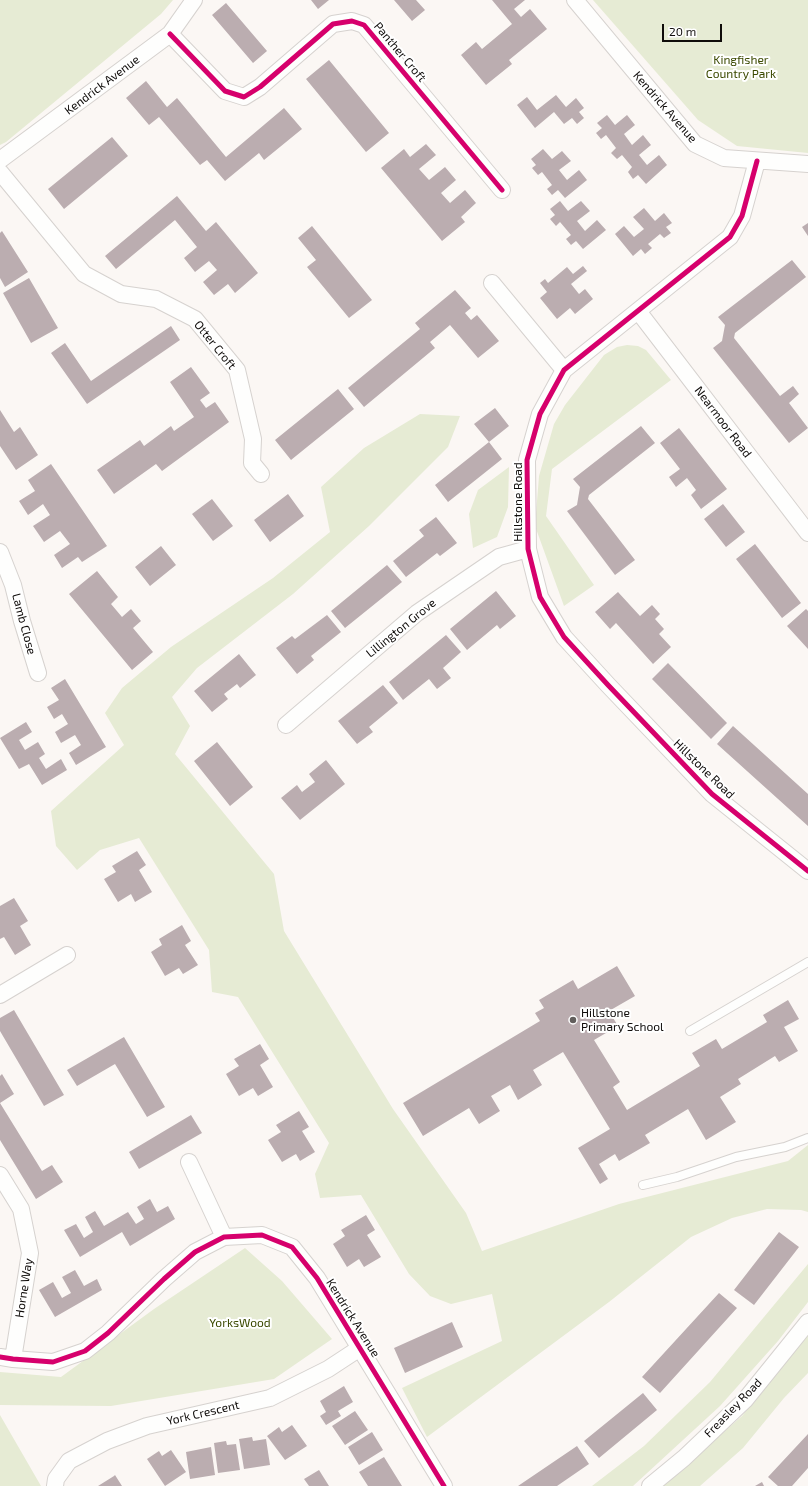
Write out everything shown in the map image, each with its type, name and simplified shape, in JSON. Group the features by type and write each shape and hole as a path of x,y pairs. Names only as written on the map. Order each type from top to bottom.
{"street":[{"name":"Kendrick Avenue","path":"0,160 170,34 194,0"},
{"name":"Kendrick Avenue","path":"575,0 695,144 724,158 808,164"},
{"name":"Panther Croft","path":"170,34 225,91 244,97 260,87 333,24 352,21 364,25 502,190"},
{"name":"Hillstone Road","path":"757,161 742,216 730,237 564,370 540,414 527,460 528,549 540,597 564,636 608,685 712,794 808,871"},
{"name":"Otter Croft","path":"0,172 84,274 121,294 156,299 195,319 237,370 253,439 252,463 261,474"},
{"path":"492,284 564,370"},
{"name":"Nearmoor Road","path":"638,311 807,530"},
{"name":"Lillington Grove","path":"286,725 417,613 498,557 528,549"},
{"name":"Lamb Close","path":"0,552 14,585 22,621 38,673"},
{"path":"0,994 67,955"},
{"path":"189,1162 224,1237"},
{"name":"Horne Way","path":"0,1175 21,1209 30,1253 7,1358"},
{"name":"Kendrick Avenue","path":"7,1358 53,1362 85,1351 108,1333 164,1279 195,1252 224,1237 262,1235 292,1248 316,1278 444,1486"},
{"name":"Freasley Road","path":"650,1486 684,1458 745,1400 808,1322"},
{"name":"York Crescent","path":"55,1486 56,1479 69,1461 107,1441 147,1426 270,1398 328,1370 360,1348"}],"lane":[{"path":"690,1031 808,962"},
{"path":"643,1185 677,1177 736,1157 785,1147 808,1138"}],"green space":[{"path":"0,0 173,0 161,14 6,142 0,145"},
{"name":"Kingfisher Country Park","path":"593,0 808,0 808,153 737,146 698,120"},
{"path":"627,345 638,346 646,350 671,380 552,469 546,516 594,585 564,606 535,526 539,476 554,424 565,405 604,355 617,347"},
{"path":"420,414 460,416 448,447 369,526 293,594 197,668 172,697 190,726 175,754 274,874 284,931 393,1109 466,1213 482,1251 619,1204 788,1161 808,1145 808,1212 801,1210 767,1209 732,1218 691,1237 609,1302 427,1437 402,1388 502,1341 492,1294 451,1304 430,1296 409,1274 361,1195 320,1198 315,1174 329,1143 238,997 212,992 209,950 139,838 100,850 77,870 56,846 51,811 124,745 105,713 122,688 171,647 273,578 330,532 321,487 364,448"},
{"path":"509,467 508,507 497,537 473,548 469,514 478,490"},
{"name":"YorksWood","path":"245,1248 282,1281 332,1339 274,1379 111,1406 0,1405 0,1372 61,1377 154,1309"},
{"path":"808,1264 808,1302 778,1341 720,1406 633,1486 592,1486 644,1446 710,1382"},
{"path":"808,1332 808,1373 784,1398 743,1448 700,1486 662,1486 742,1416"},
{"path":"0,1415 41,1486 0,1486"}],"building":[{"path":"311,0 329,0 318,9"},
{"path":"394,0 416,0 425,10 412,21"},
{"path":"492,0 525,0 514,9 521,17 530,9 547,29 509,60 512,64 486,85 461,55 476,42 482,49 512,24"},
{"path":"226,3 267,51 253,63 212,15"},
{"path":"329,60 389,133 366,152 306,79"},
{"path":"146,81 167,107 177,98 226,157 284,108 302,129 264,160 259,153 225,181 207,160 200,165 159,117 149,125 126,98"},
{"path":"556,95 566,107 576,98 584,108 579,112 584,118 577,124 572,118 564,124 554,112 535,128 517,105 527,97 537,110"},
{"path":"607,115 615,125 627,115 635,125 624,134 632,145 643,135 651,145 639,155 647,165 659,155 667,165 646,184 638,175 633,179 628,172 632,167 622,155 617,159 611,153 616,148 606,135 601,139 596,133 602,128 597,123"},
{"path":"112,137 128,156 64,209 48,189"},
{"path":"426,144 436,155 419,169 429,180 445,167 456,180 441,193 450,203 465,190 476,203 461,217 465,222 442,241 381,168 404,149 410,157"},
{"path":"543,149 552,159 562,151 571,161 559,170 567,180 579,170 587,180 565,198 558,190 552,195 547,189 552,185 542,172 538,175 532,168 536,165 531,159"},
{"path":"177,196 206,231 216,222 258,273 235,293 228,284 214,295 203,282 217,270 209,261 195,272 184,258 197,247 175,220 116,269 105,256"},
{"path":"560,201 568,211 581,201 590,211 577,221 585,231 597,220 606,230 583,249 576,241 571,245 566,239 571,235 560,222 556,226 550,219 555,215 550,209"},
{"path":"644,208 655,221 664,213 672,223 666,227 671,233 664,238 660,234 648,244 652,248 645,254 641,249 633,256 615,234 624,226 634,237 644,229 633,217"},
{"path":"808,223 808,236 802,227"},
{"path":"312,226 372,300 349,318 307,267 316,260 298,238"},
{"path":"2,231 28,272 5,287 0,278 0,233"},
{"path":"792,260 806,277 735,333 734,338 780,396 793,386 799,394 789,403 808,428 789,443 713,348 722,341 725,325 718,317"},
{"path":"583,266 587,271 571,284 579,294 585,289 593,299 575,314 570,308 557,319 540,298 547,292 540,283 545,279 548,283 567,267 573,274"},
{"path":"29,278 58,328 31,343 3,293"},
{"path":"455,290 471,308 465,313 471,320 477,315 499,341 478,358 450,325 430,342 435,348 364,407 348,388 420,329 415,323"},
{"path":"171,326 180,340 87,404 51,353 65,343 91,381"},
{"path":"191,367 210,393 200,400 206,408 215,402 229,422 162,471 156,464 114,494 97,470 140,440 144,446 171,426 174,431 194,417 170,382"},
{"path":"338,389 354,409 291,460 275,440"},
{"path":"495,408 509,426 489,442 474,424"},
{"path":"0,410 14,432 20,427 38,455 16,470 0,446"},
{"path":"641,426 655,443 589,495 588,499 635,560 615,575 567,511 577,505 580,487 573,479"},
{"path":"679,428 727,489 701,509 691,495 696,490 687,478 676,487 669,477 680,469 660,443"},
{"path":"489,442 502,459 448,502 435,485"},
{"path":"51,464 107,546 82,562 78,557 62,568 54,555 70,544 60,531 44,542 33,526 50,515 43,504 28,515 19,501 35,491 28,480"},
{"path":"288,494 304,516 270,542 254,520"},
{"path":"212,499 233,526 213,541 192,514"},
{"path":"723,504 745,532 726,547 704,519"},
{"path":"436,517 457,543 440,556 437,553 406,577 393,561 424,536 419,530"},
{"path":"755,544 801,603 782,618 736,559"},
{"path":"161,546 176,565 150,586 135,567"},
{"path":"387,565 402,582 345,628 331,611"},
{"path":"97,571 118,597 111,604 122,617 131,609 141,621 133,628 153,652 132,670 69,594"},
{"path":"496,591 516,616 500,629 497,625 467,650 450,629"},
{"path":"618,592 640,616 652,605 660,614 655,619 664,629 659,634 671,647 653,664 616,623 610,629 595,612"},
{"path":"806,609 808,611 808,649 787,626"},
{"path":"327,615 341,632 311,656 314,660 297,674 276,648 292,636 295,639"},
{"path":"446,635 461,652 443,668 451,678 437,689 429,679 403,700 389,682"},
{"path":"239,654 256,675 240,688 237,684 224,694 228,699 212,712 194,691"},
{"path":"668,663 727,723 711,739 652,679"},
{"path":"65,679 106,747 76,765 69,753 81,745 75,735 61,743 55,732 68,724 62,714 54,719 47,707 59,700 51,688"},
{"path":"383,685 398,703 369,727 373,732 357,744 338,721"},
{"path":"26,722 32,732 19,740 25,750 38,742 45,754 39,758 46,769 61,759 67,770 42,785 29,764 19,769 0,738"},
{"path":"733,726 808,794 808,826 717,744"},
{"path":"217,742 253,787 230,806 194,761"},
{"path":"326,760 345,784 300,820 281,798 297,785 302,792 315,782 309,774"},
{"path":"137,851 146,865 139,870 152,892 135,902 131,894 118,902 104,879 116,872 112,866"},
{"path":"14,898 28,921 20,926 31,945 15,955 4,937 0,939 0,906"},
{"path":"182,925 191,941 185,945 198,965 183,974 179,968 165,976 151,952 162,945 159,939"},
{"path":"617,966 635,996 609,1011 618,1026 594,1040 620,1082 613,1087 627,1110 700,1066 692,1053 716,1039 722,1049 767,1022 763,1015 788,1000 799,1019 784,1027 798,1051 779,1062 775,1056 738,1079 741,1084 720,1097 736,1122 706,1140 688,1109 645,1135 650,1143 619,1161 615,1154 599,1164 608,1179 600,1184 578,1148 610,1129 563,1052 533,1070 542,1085 518,1100 510,1085 491,1096 500,1111 479,1124 469,1108 423,1136 403,1103 540,1021 535,1013 544,1008 539,1000 573,980 578,989"},
{"path":"14,1010 64,1095 44,1106 0,1031 0,1018"},
{"path":"124,1037 165,1107 147,1117 115,1064 77,1086 67,1070"},
{"path":"260,1044 269,1059 260,1065 273,1087 258,1096 253,1088 239,1096 226,1074 239,1066 234,1059"},
{"path":"2,1074 14,1094 0,1103 0,1076"},
{"path":"0,1103 42,1171 52,1165 63,1182 36,1199 0,1140"},
{"path":"299,1111 309,1127 302,1131 315,1152 300,1161 296,1154 282,1162 268,1140 281,1132 276,1125"},
{"path":"191,1115 202,1133 139,1169 129,1152"},
{"path":"150,1199 157,1212 168,1206 175,1219 130,1246 122,1232 80,1257 64,1230 76,1224 84,1238 93,1232 85,1217 95,1211 104,1226 128,1212 136,1224 144,1219 137,1207"},
{"path":"366,1215 375,1230 367,1235 381,1257 364,1267 359,1259 347,1267 333,1244 345,1236 341,1230"},
{"path":"779,1232 799,1247 754,1305 734,1290"},
{"path":"75,1270 84,1286 97,1279 102,1290 55,1317 39,1290 53,1282 62,1298 71,1293 62,1277"},
{"path":"719,1293 737,1308 660,1393 642,1377"},
{"path":"452,1322 463,1347 405,1373 394,1348"},
{"path":"344,1386 353,1402 338,1411 341,1416 326,1425 320,1416 326,1412 320,1401"},
{"path":"643,1393 657,1410 599,1458 584,1441"},
{"path":"355,1411 368,1430 345,1445 332,1426"},
{"path":"292,1425 307,1446 285,1460 267,1436 279,1427 282,1432"},
{"path":"372,1432 383,1450 359,1465 348,1447"},
{"path":"808,1434 808,1468 792,1486 778,1486 768,1477"},
{"path":"252,1437 253,1441 266,1439 270,1465 244,1469 239,1439"},
{"path":"226,1441 227,1445 236,1444 240,1470 218,1473 214,1443"},
{"path":"577,1446 589,1464 557,1486 518,1486"},
{"path":"211,1447 215,1475 190,1479 186,1452"},
{"path":"171,1450 186,1472 165,1486 147,1459 159,1451 162,1456"},
{"path":"384,1457 402,1486 368,1486 359,1472"},
{"path":"319,1470 329,1486 309,1486 304,1479"},
{"path":"115,1475 122,1486 98,1486 114,1476"},
{"path":"762,1482 764,1486 755,1486"}],"cycle path":[{"path":"170,34 225,91 244,97 260,87 333,24 352,21 364,25 502,190"},
{"path":"757,161 742,216 730,237 564,370 540,414 527,460 528,549 540,597 564,637 712,794 808,871"},
{"path":"0,1357 53,1362 85,1351 108,1333 164,1279 195,1252 224,1237 262,1235 292,1247 317,1278 444,1486"}],"place":[{"name":"Hillstone Primary School","path":"573,1020"}]}
